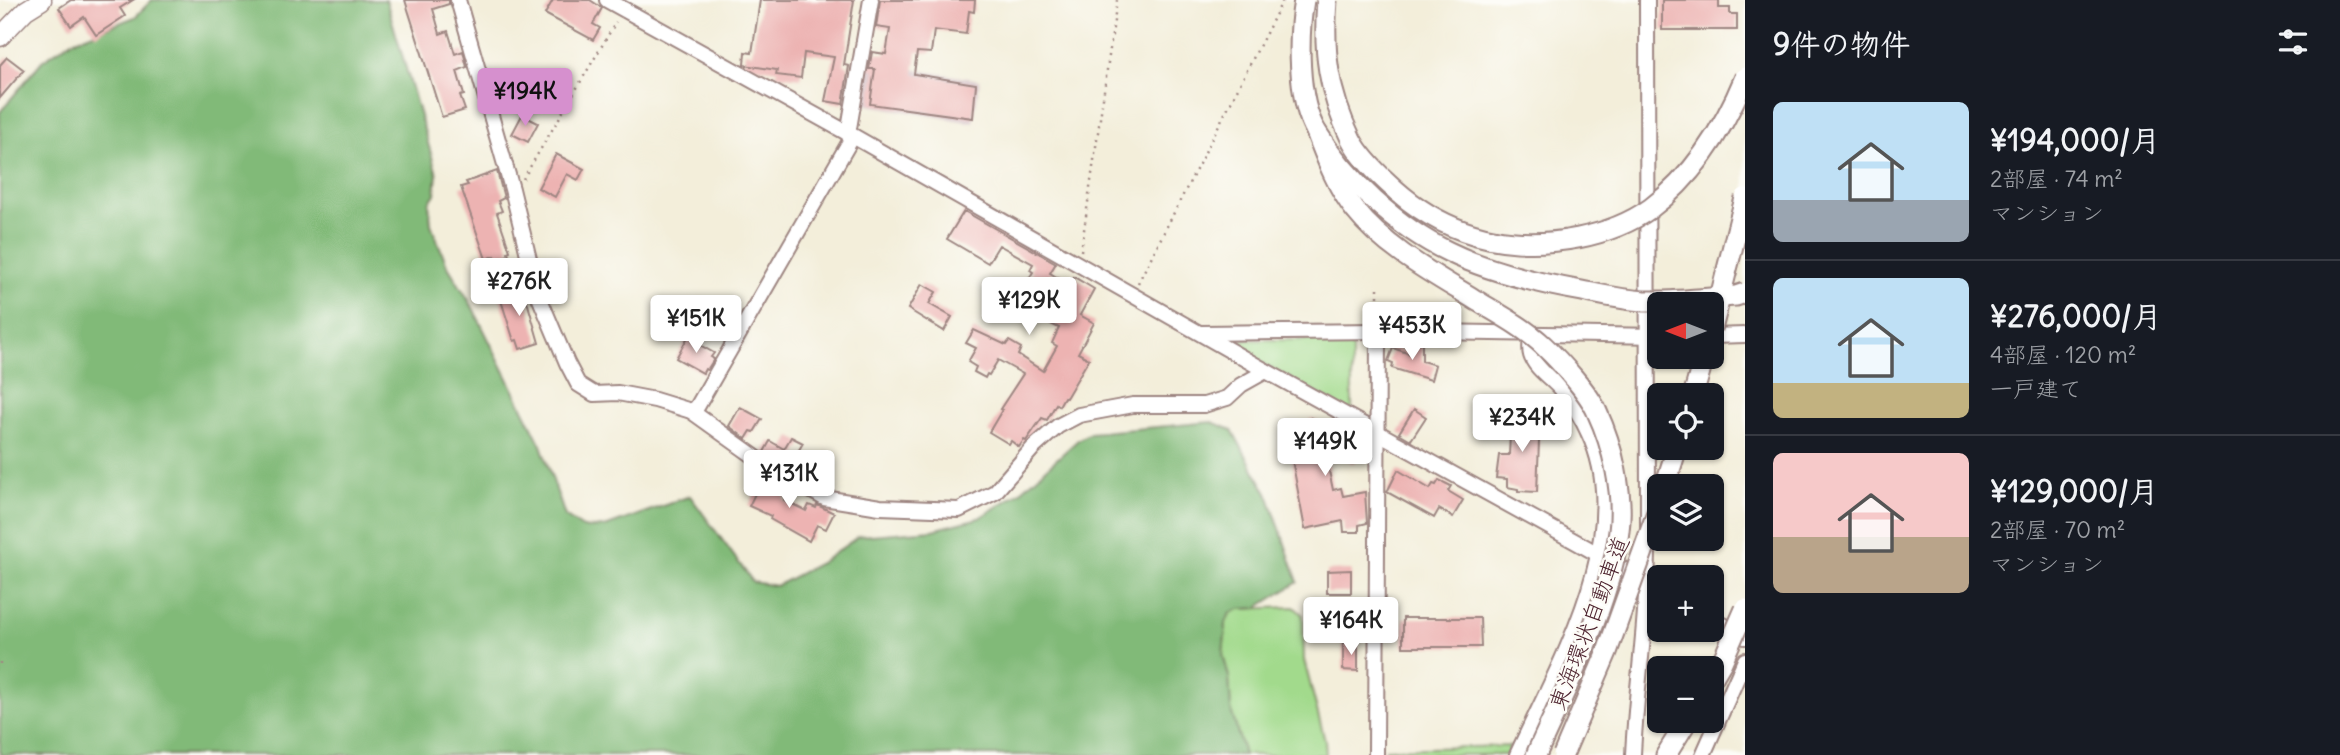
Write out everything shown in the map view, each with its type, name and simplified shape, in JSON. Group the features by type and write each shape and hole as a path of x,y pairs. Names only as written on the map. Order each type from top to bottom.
{"highway":[{"path":"1304,0 1300,41 1304,93 1331,171 1354,209 1375,231 1409,258 1543,345 1597,410 1609,443 1618,481 1620,530 1610,575 1581,653 1536,755"},
{"path":"1327,0 1324,36 1328,74 1337,106 1352,141 1377,173 1409,203 1480,238 1519,244 1564,241 1605,233 1649,210 1684,180 1711,145 1745,77"},
{"path":"1315,129 1343,168 1383,208 1411,230 1449,252 1505,273 1555,287 1643,301 1735,296 1745,293"},
{"path":"1721,292 1745,198"},
{"name":"東海環状自動車道","path":"1563,755 1607,652 1647,540"},
{"path":"1724,657 1745,609"},
{"path":"1666,755 1680,733"}],"main road":[{"path":"0,37 26,10 42,0"}],"street":[{"path":"458,0 512,189 537,292 578,384 594,394 618,393 691,411 772,469 824,498 880,506 959,510 995,492 1033,448 1058,426 1079,415 1133,405 1204,405 1227,398 1241,385 1266,372"},
{"path":"607,0 1079,264 1266,372 1598,554 1647,584"},
{"path":"691,411 697,407 850,135 871,0"},
{"path":"1647,0 1652,292"},
{"path":"1200,333 1378,331 1647,336"},
{"path":"1376,755 1378,331"},
{"path":"1517,755 1574,630 1592,583 1603,511 1601,472 1596,450 1564,393 1534,363 1531,334"},
{"path":"1724,336 1745,335"},
{"path":"1653,369 1653,565"},
{"path":"1633,755 1635,698 1647,625"},
{"path":"1724,626 1745,637"},
{"path":"1703,755 1745,660"}],"path":[{"path":"1079,264 1117,0"},
{"path":"1132,295 1283,0"},
{"path":"512,189 523,178 623,10"},
{"path":"1378,283 1378,331"}],"shaded area":[{"path":"867,62 980,80 973,123 862,104"}],"green space":[{"path":"152,0 386,0 437,174 435,194 429,203 431,224 447,265 471,304 541,445 565,516 583,528 605,527 690,496 753,582 776,586 822,562 859,536 933,530 979,518 1020,492 1079,439 1090,433 1212,422 1232,430 1269,497 1298,582 1257,608 1239,609 1230,613 1226,623 1223,655 1229,677 1231,710 1244,755 0,755 0,112 42,61 70,42 135,17"},
{"path":"1241,340 1352,340 1352,413 1241,352"},
{"path":"1294,607 1303,615 1304,660 1325,741 1326,755 1244,755 1231,710 1229,677 1223,655 1226,623 1230,613 1239,609"},
{"path":"1511,746 1506,755 1386,755 1386,749"}],"building":[{"path":"71,0 133,0 120,8 125,16 96,35 84,17 71,26 59,8"},
{"path":"405,0 449,0 449,4 433,9 440,34 448,31 455,54 463,51 467,67 457,71 465,110 442,117"},
{"path":"553,0 590,0 602,8 593,24 600,28 593,40 545,14"},
{"path":"760,0 854,0 844,65 849,66 843,104 825,101 834,57 804,53 801,78 776,75 777,70 744,65 745,52 752,53"},
{"path":"880,0 975,0 974,12 969,11 966,34 934,30 931,53 917,52 914,74 976,84 973,118 870,104 875,69 869,69 872,52 886,54 890,29 876,27"},
{"path":"1662,0 1719,0 1719,8 1730,8 1730,14 1737,14 1737,30 1662,30"},
{"path":"7,57 24,70 0,98 0,65"},
{"path":"522,115 538,123 528,142 512,134"},
{"path":"556,154 584,169 578,180 567,174 555,197 538,188"},
{"path":"497,171 504,198 498,201 502,211 497,213 510,251 509,255 497,259 495,256 486,259 461,187 468,185 466,182"},
{"path":"964,211 1056,263 1050,273 1070,285 1074,277 1094,289 1080,315 1094,323 1078,353 1089,359 1066,398 1064,397 1059,406 1056,404 1047,420 1042,418 1019,447 989,432 1002,410 1000,409 1023,374 998,360 985,378 974,372 976,367 968,362 976,348 966,343 974,330 1006,345 1009,341 1021,348 1018,355 1043,371 1057,346 1052,343 1059,328 1049,323 1064,295 1044,283 1039,293 1025,285 1033,272 1030,270 1033,264 999,245 988,263 947,239"},
{"path":"922,284 936,292 929,304 952,317 944,331 908,309"},
{"path":"523,287 539,343 520,349 517,340 514,341 499,294"},
{"path":"689,335 714,353 711,357 714,359 703,373 676,358"},
{"path":"1410,343 1422,343 1422,361 1435,365 1431,380 1392,368 1393,363 1388,361 1393,348 1410,354"},
{"path":"740,407 762,419 746,439 729,426"},
{"path":"1414,409 1426,417 1411,440 1399,433"},
{"path":"1515,414 1540,415 1537,492 1518,491 1507,487 1507,479 1496,478 1499,455 1509,455 1511,416 1515,417"},
{"path":"1311,418 1363,447 1353,463 1324,447 1333,490 1341,488 1343,496 1365,492 1367,523 1359,525 1359,532 1344,532 1343,521 1305,529 1288,438 1296,436 1303,424 1307,426"},
{"path":"791,437 803,443 789,467 764,452 770,441 784,449"},
{"path":"1398,470 1430,489 1439,480 1451,486 1448,491 1463,500 1453,517 1439,509 1434,518 1387,492"},
{"path":"764,475 788,489 784,500 806,511 809,505 816,508 817,505 834,513 826,529 817,525 809,541 770,519 771,516 749,506"},
{"path":"1351,570 1351,593 1327,593 1327,571"},
{"path":"1403,618 1480,618 1481,647 1403,647"},
{"path":"1343,643 1358,643 1358,671 1343,670"}]}
